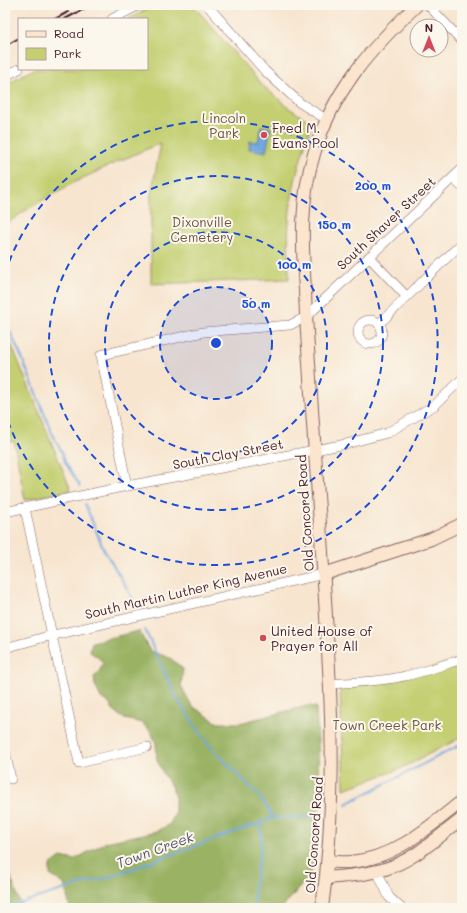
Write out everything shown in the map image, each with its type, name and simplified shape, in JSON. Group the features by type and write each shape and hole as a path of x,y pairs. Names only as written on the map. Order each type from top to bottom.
{"main road":[{"name":"Old Concord Road","path":"322,908 329,861 332,745 324,574 302,240 304,206 310,166 326,119 362,61 389,31 417,5"},
{"name":"South Martin Luther King Avenue","path":"324,574 431,539 462,524"},
{"path":"329,861 350,862 379,856 397,848 462,802"},
{"path":"327,878 363,874 400,863 417,853 462,819"},
{"path":"377,871 377,864 405,851 430,826"}],"street":[{"path":"114,18 139,5"},
{"path":"206,5 265,71 300,103 326,119"},
{"path":"428,5 462,41"},
{"path":"5,76 18,69"},
{"name":"South Shaver Street","path":"127,486 101,355 203,332 290,325 306,317 462,169"},
{"path":"453,178 462,187"},
{"path":"378,324 462,243"},
{"path":"369,257 406,296"},
{"name":"South Clay Street","path":"5,512 127,486 346,444 387,433 435,405 462,378"},
{"path":"25,508 79,763 147,747"},
{"name":"South Martin Luther King Avenue","path":"5,648 53,635 324,574"},
{"path":"330,684 370,682 405,676 442,666 462,658"},
{"path":"5,751 11,779"},
{"path":"377,871 389,897 401,908"}],"green space":[{"path":"155,5 193,5 262,85 289,108 312,123 291,199 288,244 289,279 151,284 151,195 161,143 80,180 23,212 5,225 5,84 32,70 148,70 148,18 130,18"},
{"path":"5,329 71,490 25,500 14,441 5,443"},
{"path":"139,631 150,651 170,658 183,669 181,686 192,706 218,723 240,723 307,706 316,707 319,797 315,859 310,875 282,908 70,908 64,884 50,875 50,865 61,857 74,860 106,842 158,831 170,824 175,814 175,796 157,760 156,743 151,732 142,723 125,719 116,713 107,701 101,698 95,685 94,677 99,672 103,663 99,658 90,652 92,642"},
{"name":"Town Creek Park","path":"462,658 462,737 400,769 344,789 340,689 405,676"},
{"path":"5,857 12,881 22,908 5,908"}],"water":[{"name":"Fred M. Evans Pool","path":"261,126 271,128 266,152 249,149 250,141 258,142"}],"waterway":[{"path":"5,321 22,358 54,438 62,452 65,462 80,486"},
{"path":"85,504 104,550 134,602"},
{"path":"145,630 176,697 207,743 259,796 273,818"},
{"name":"Town Creek","path":"346,804 462,744"},
{"name":"Town Creek","path":"5,908 88,882 104,879 273,818 313,817"},
{"path":"254,908 254,887 261,847 261,822"}],"railway":[{"path":"67,18 91,5"},
{"path":"57,18 68,12"},
{"path":"5,46 18,39"}],"place":[{"name":"Fred M. Evans Pool","path":"264,135"},
{"name":"United House of Prayer for All","path":"263,638"}],"park label":[{"name":"Lincoln Park","path":"224,126"},
{"name":"Dixonville Cemetery","path":"202,230"}]}
